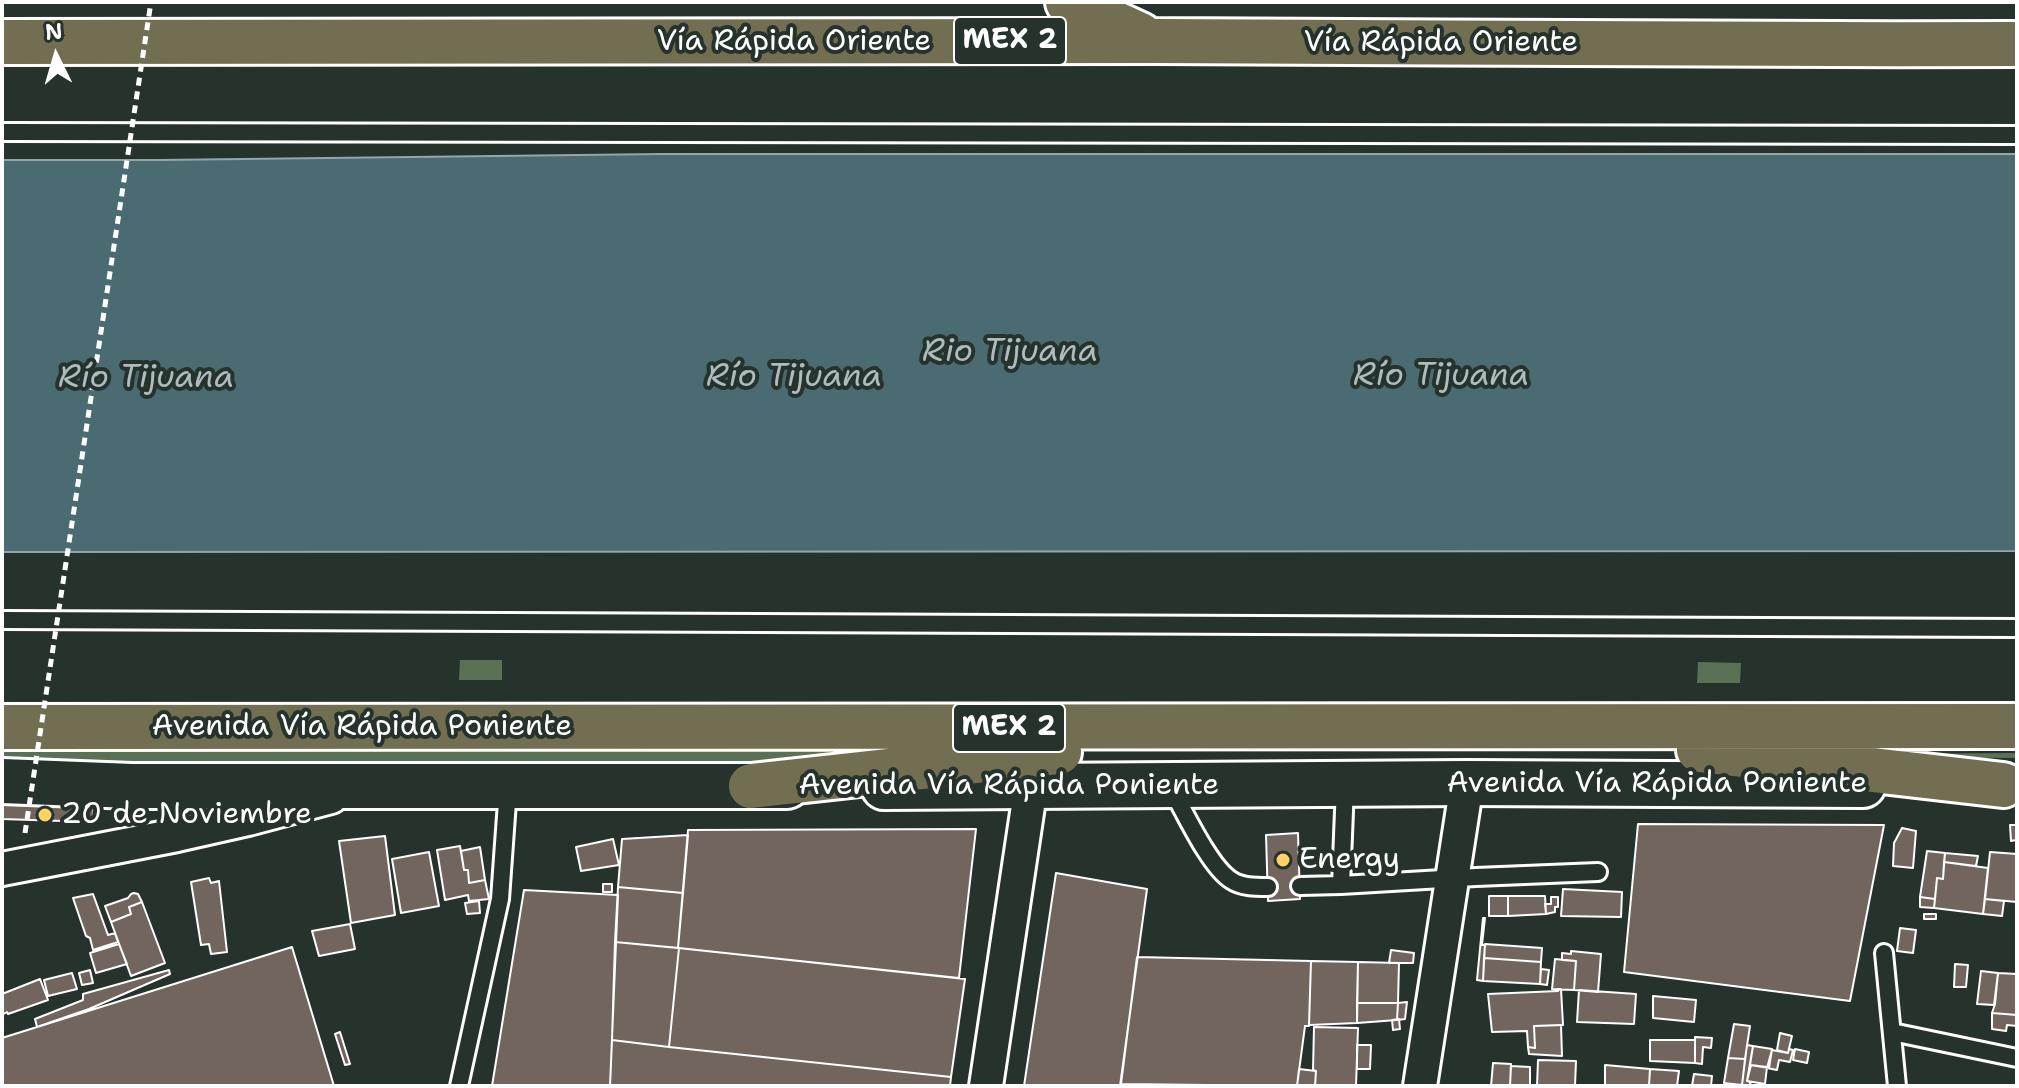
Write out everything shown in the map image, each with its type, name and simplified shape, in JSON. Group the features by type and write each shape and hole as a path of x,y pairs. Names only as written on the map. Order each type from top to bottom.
{"highway":[{"path":"1068,2 1153,41"},
{"name":"Vía Rápida Oriente","path":"2,42 2017,44"},
{"path":"751,786 1289,726"},
{"path":"1490,726 2010,785"},
{"name":"Avenida Vía Rápida Poniente","path":"2,727 2017,726"}],"main road":[{"name":"Avenida Vía Rápida Poniente","path":"2,781 132,786 2010,785"}],"street":[{"path":"1420,1086 1467,783"},
{"path":"2,869 248,819 370,786"},
{"path":"986,1086 1031,786"}],"lane":[{"path":"2,132 2017,135"},
{"path":"2,620 2017,628"},
{"path":"1341,885 1345,784"},
{"path":"1169,785 1216,867 1232,881 1247,886 1268,887"},
{"path":"459,1086 500,899 509,786"},
{"path":"1300,886 1598,872"},
{"path":"1884,953 1897,1086"},
{"path":"1892,1032 2017,1058"}],"path":[{"path":"25,833 151,2"}],"green space":[{"path":"460,660 502,660 502,680 459,680"},
{"path":"1698,662 1741,663 1740,683 1697,683"},
{"path":"2,752 836,753 787,758 719,773 2,768"},
{"path":"2017,753 2017,758 1870,757 1871,754"}],"water":[{"name":"Rio Tijuana","path":"662,154 2017,154 2017,551 2,552 2,160"}],"building":[{"path":"2,803 94,806 93,822 2,819"},
{"path":"1638,824 1884,825 1850,1001 1624,972"},
{"path":"2010,825 2017,825 2016,840 2011,841"},
{"path":"1902,828 1916,831 1913,868 1893,866 1894,843"},
{"path":"976,829 959,978 678,948 688,830"},
{"name":"Energy","path":"1298,833 1300,899 1268,901 1266,835"},
{"path":"688,835 683,893 618,887 622,839"},
{"path":"385,836 395,915 351,923 339,841"},
{"path":"613,839 619,865 581,871 576,847"},
{"path":"460,846 469,883 485,880 489,899 469,901 468,895 445,900 437,850"},
{"path":"480,847 485,880 469,883 461,851"},
{"path":"1927,851 1945,853 1943,879 1937,878 1935,899 1920,897"},
{"path":"429,852 439,906 401,913 392,859"},
{"path":"1990,852 2017,854 2017,902 1985,899"},
{"path":"1945,853 1978,856 1976,866 1944,862"},
{"path":"1944,862 1988,868 1983,914 1934,908 1937,878 1943,879"},
{"path":"1056,873 1147,889 1120,1086 1024,1086"},
{"path":"209,878 211,883 219,881 227,952 211,954 209,944 201,945 191,882"},
{"path":"603,884 612,884 612,892 603,892"},
{"path":"618,887 683,893 678,948 615,942"},
{"path":"1563,889 1622,892 1621,917 1561,916"},
{"path":"524,890 618,895 610,1086 492,1086"},
{"path":"134,893 142,902 129,907 131,914 111,922 105,906"},
{"path":"93,894 108,935 115,933 118,942 93,950 73,898"},
{"path":"1489,896 1508,896 1508,916 1489,916"},
{"path":"1508,896 1545,896 1546,914 1508,916"},
{"path":"1551,897 1558,897 1558,907 1555,907 1555,912 1546,914 1545,904 1551,904"},
{"path":"1920,897 1935,899 1934,908 1920,907"},
{"path":"1985,899 2004,901 2002,916 1983,914"},
{"path":"479,901 480,913 467,914 465,903"},
{"path":"142,902 165,963 131,976 111,922 131,914 129,907"},
{"path":"1924,914 1936,914 1936,919 1924,919"},
{"path":"1483,918 1482,945 1485,945 1483,981 1477,980"},
{"path":"350,924 355,949 319,956 312,931"},
{"path":"1900,928 1916,930 1913,953 1897,951"},
{"path":"615,942 679,948 669,1047 612,1040"},
{"path":"119,944 127,964 96,973 90,953"},
{"path":"1485,944 1542,948 1541,962 1484,958"},
{"path":"292,947 334,1086 2,1086 2,1038"},
{"path":"679,948 965,979 951,1077 669,1047"},
{"path":"1391,950 1414,953 1413,963 1389,963"},
{"path":"1571,951 1601,954 1598,992 1574,990 1576,961 1562,960 1562,953 1571,954"},
{"path":"1137,957 1311,961 1309,1026 1305,1026 1297,1086 1121,1084"},
{"path":"1484,958 1541,962 1540,984 1483,981"},
{"path":"1555,959 1576,961 1574,990 1552,989"},
{"path":"1311,961 1358,962 1357,1023 1309,1025"},
{"path":"1358,962 1399,963 1398,1003 1357,1003"},
{"path":"1955,964 1968,965 1966,987 1954,987"},
{"path":"1541,969 1549,970 1547,985 1540,984"},
{"path":"90,970 93,983 82,985 79,973"},
{"path":"169,970 170,974 89,1009 37,1027 35,1019 83,1000 83,994"},
{"path":"1981,971 1998,973 1994,1005 1977,1004"},
{"path":"72,973 77,989 48,996 44,980"},
{"path":"1998,973 2017,974 2017,1015 1992,1013"},
{"path":"40,979 48,1000 2,1015 2,994"},
{"path":"1561,989 1563,1025 1534,1026 1535,1048 1528,1047 1527,1031 1492,1032 1488,994"},
{"path":"1579,990 1636,994 1634,1024 1577,1022"},
{"path":"1653,996 1696,1000 1694,1022 1653,1018"},
{"path":"1407,1002 1405,1019 1397,1020 1398,1003"},
{"path":"1357,1003 1398,1003 1397,1020 1357,1023"},
{"path":"1992,1013 2017,1015 2017,1026 2007,1025 2006,1031 1992,1029"},
{"path":"1399,1019 1400,1029 1393,1030 1392,1020"},
{"path":"1734,1024 1750,1026 1745,1059 1728,1058"},
{"path":"1561,1025 1562,1056 1529,1054 1528,1047 1535,1048 1534,1026"},
{"path":"1314,1027 1358,1028 1356,1086 1315,1086"},
{"path":"340,1032 350,1064 345,1065 335,1034"},
{"path":"1780,1033 1792,1036 1788,1053 1777,1050"},
{"path":"1695,1037 1712,1038 1711,1048 1703,1047 1702,1064 1695,1063"},
{"path":"612,1040 951,1077 950,1086 610,1086"},
{"path":"1650,1040 1695,1040 1695,1063 1650,1061"},
{"path":"1357,1045 1371,1045 1370,1069 1357,1069"},
{"path":"1747,1045 1753,1046 1747,1081 1751,1082 1749,1086 1742,1085"},
{"path":"1753,1046 1772,1049 1769,1068 1750,1065"},
{"path":"1789,1049 1793,1050 1790,1062 1779,1060 1777,1070 1767,1068 1772,1050 1788,1053"},
{"path":"1795,1049 1809,1052 1807,1063 1793,1060"},
{"path":"1728,1058 1745,1059 1742,1085 1724,1083"},
{"path":"1538,1060 1576,1061 1575,1086 1537,1086"},
{"path":"1493,1063 1511,1064 1510,1086 1491,1086"},
{"path":"1605,1065 1650,1069 1649,1086 1605,1086"},
{"path":"1751,1065 1767,1067 1765,1084 1747,1081"},
{"path":"1511,1066 1530,1067 1530,1086 1510,1086"},
{"path":"1299,1069 1316,1071 1315,1086 1297,1086"},
{"path":"1650,1069 1679,1071 1677,1086 1649,1086"},
{"path":"1694,1074 1712,1076 1711,1086 1692,1086"}],"place":[{"name":"20 de Noviembre","path":"45,815"},
{"name":"Energy","path":"1283,860"}],"water label":[{"name":"Río Tijuana","path":"1441,377"},
{"name":"Río Tijuana","path":"794,378"},
{"name":"Río Tijuana","path":"146,379"}]}
